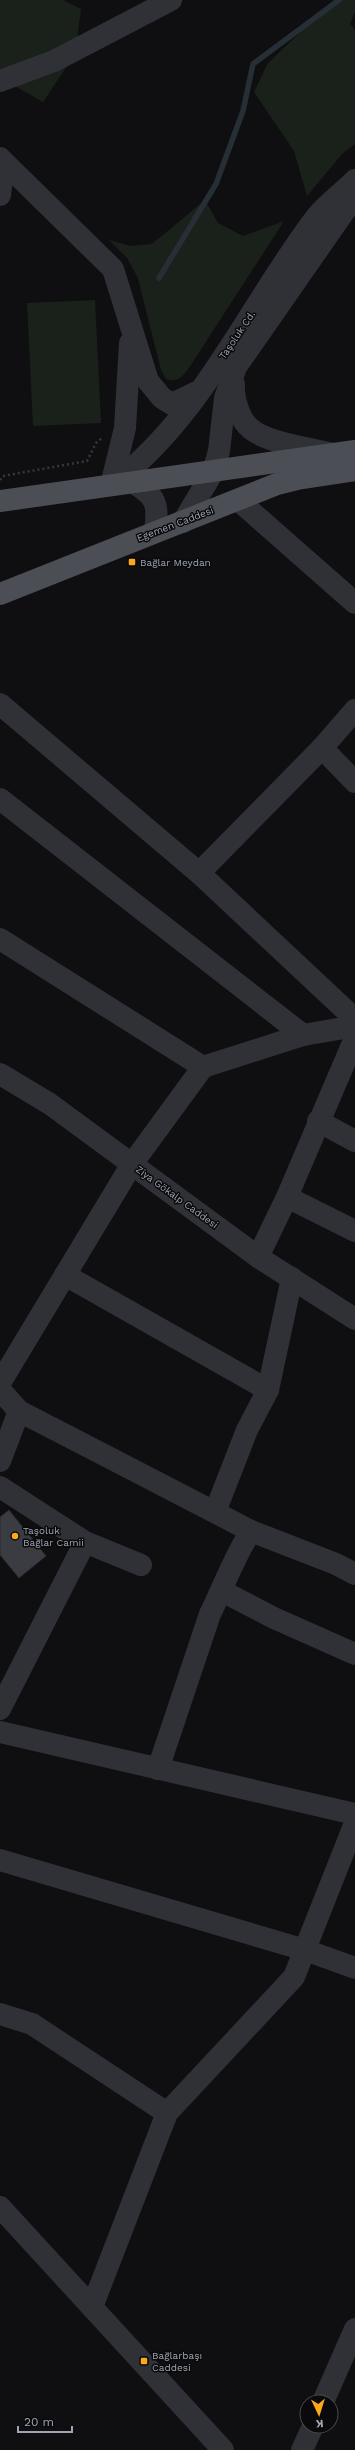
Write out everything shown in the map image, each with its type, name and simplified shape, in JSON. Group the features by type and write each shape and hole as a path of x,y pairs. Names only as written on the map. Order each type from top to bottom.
{"main road":[{"path":"0,492 121,483 213,472 345,452"},
{"name":"Egemen Caddesi","path":"0,594 155,531 183,522 277,484 298,479 355,470"}],"street":[{"path":"0,81 54,61 171,0"},
{"path":"0,195 2,160"},
{"path":"2,160 113,269 131,332 148,381 162,398 172,404 199,391"},
{"name":"Taşoluk Cd.","path":"121,483 150,453 199,391 318,215 355,180"},
{"name":"Taşoluk Cd.","path":"183,522 213,472 219,451 226,398 236,367 355,196"},
{"path":"131,332 121,483 145,490 155,502 158,512 155,531"},
{"path":"236,367 234,389 239,411 250,429 275,440 345,452"},
{"path":"238,500 355,604"},
{"path":"0,704 199,873 355,1019"},
{"path":"199,873 322,748 355,710"},
{"path":"322,748 355,782"},
{"path":"0,799 303,1035"},
{"path":"0,938 203,1067"},
{"path":"0,1383 132,1164 203,1067 303,1035 355,1026"},
{"path":"258,1257 287,1197 318,1121 355,1038"},
{"name":"Ziya Gökalp Caddesi","path":"0,1074 50,1104 258,1257 355,1319"},
{"path":"318,1121 355,1141"},
{"path":"287,1197 355,1231"},
{"path":"65,1275 268,1390"},
{"path":"215,1512 247,1430 268,1390 292,1278"},
{"path":"0,1390 19,1411 251,1531 336,1564 355,1574"},
{"path":"0,1461 19,1411"},
{"path":"0,1487 84,1542 141,1565"},
{"path":"158,1769 210,1614 222,1591 237,1554 251,1531"},
{"path":"0,1709 84,1542"},
{"path":"222,1591 274,1618 355,1654"},
{"path":"0,1732 355,1814"},
{"path":"92,2307 167,2113 294,1977 355,1823"},
{"path":"0,1860 305,1950 355,1968"},
{"path":"0,2014 32,2024 167,2113"},
{"path":"0,2215 92,2307 223,2450"},
{"path":"327,2394 355,2329"},
{"path":"302,2450 309,2434"}],"path":[{"path":"0,492 3,476 87,461 96,443 103,437"}],"shaded area":[{"path":"0,0 63,0 81,9 75,54 43,102 6,81 0,89"},
{"path":"334,0 355,0 355,12 350,24 355,30 355,144 343,153 307,196 294,151 254,92 268,63"},
{"path":"205,200 218,223 243,236 284,221 189,368 177,380 170,380 166,379 161,370 138,278 127,258 109,240 130,246 152,244"},
{"path":"95,300 101,423 33,426 27,303"}],"building":[{"name":"Taşoluk Bağlar Camii","path":"9,1510 46,1556 19,1578 0,1555 0,1517"}],"waterway":[{"path":"159,278 216,184 243,111 253,64 339,0"}],"place":[{"name":"Bağlar Meydan","path":"132,562"},
{"name":"Taşoluk Bağlar Camii","path":"15,1536"},
{"name":"Bağlarbaşı Caddesi","path":"144,2361"}]}
